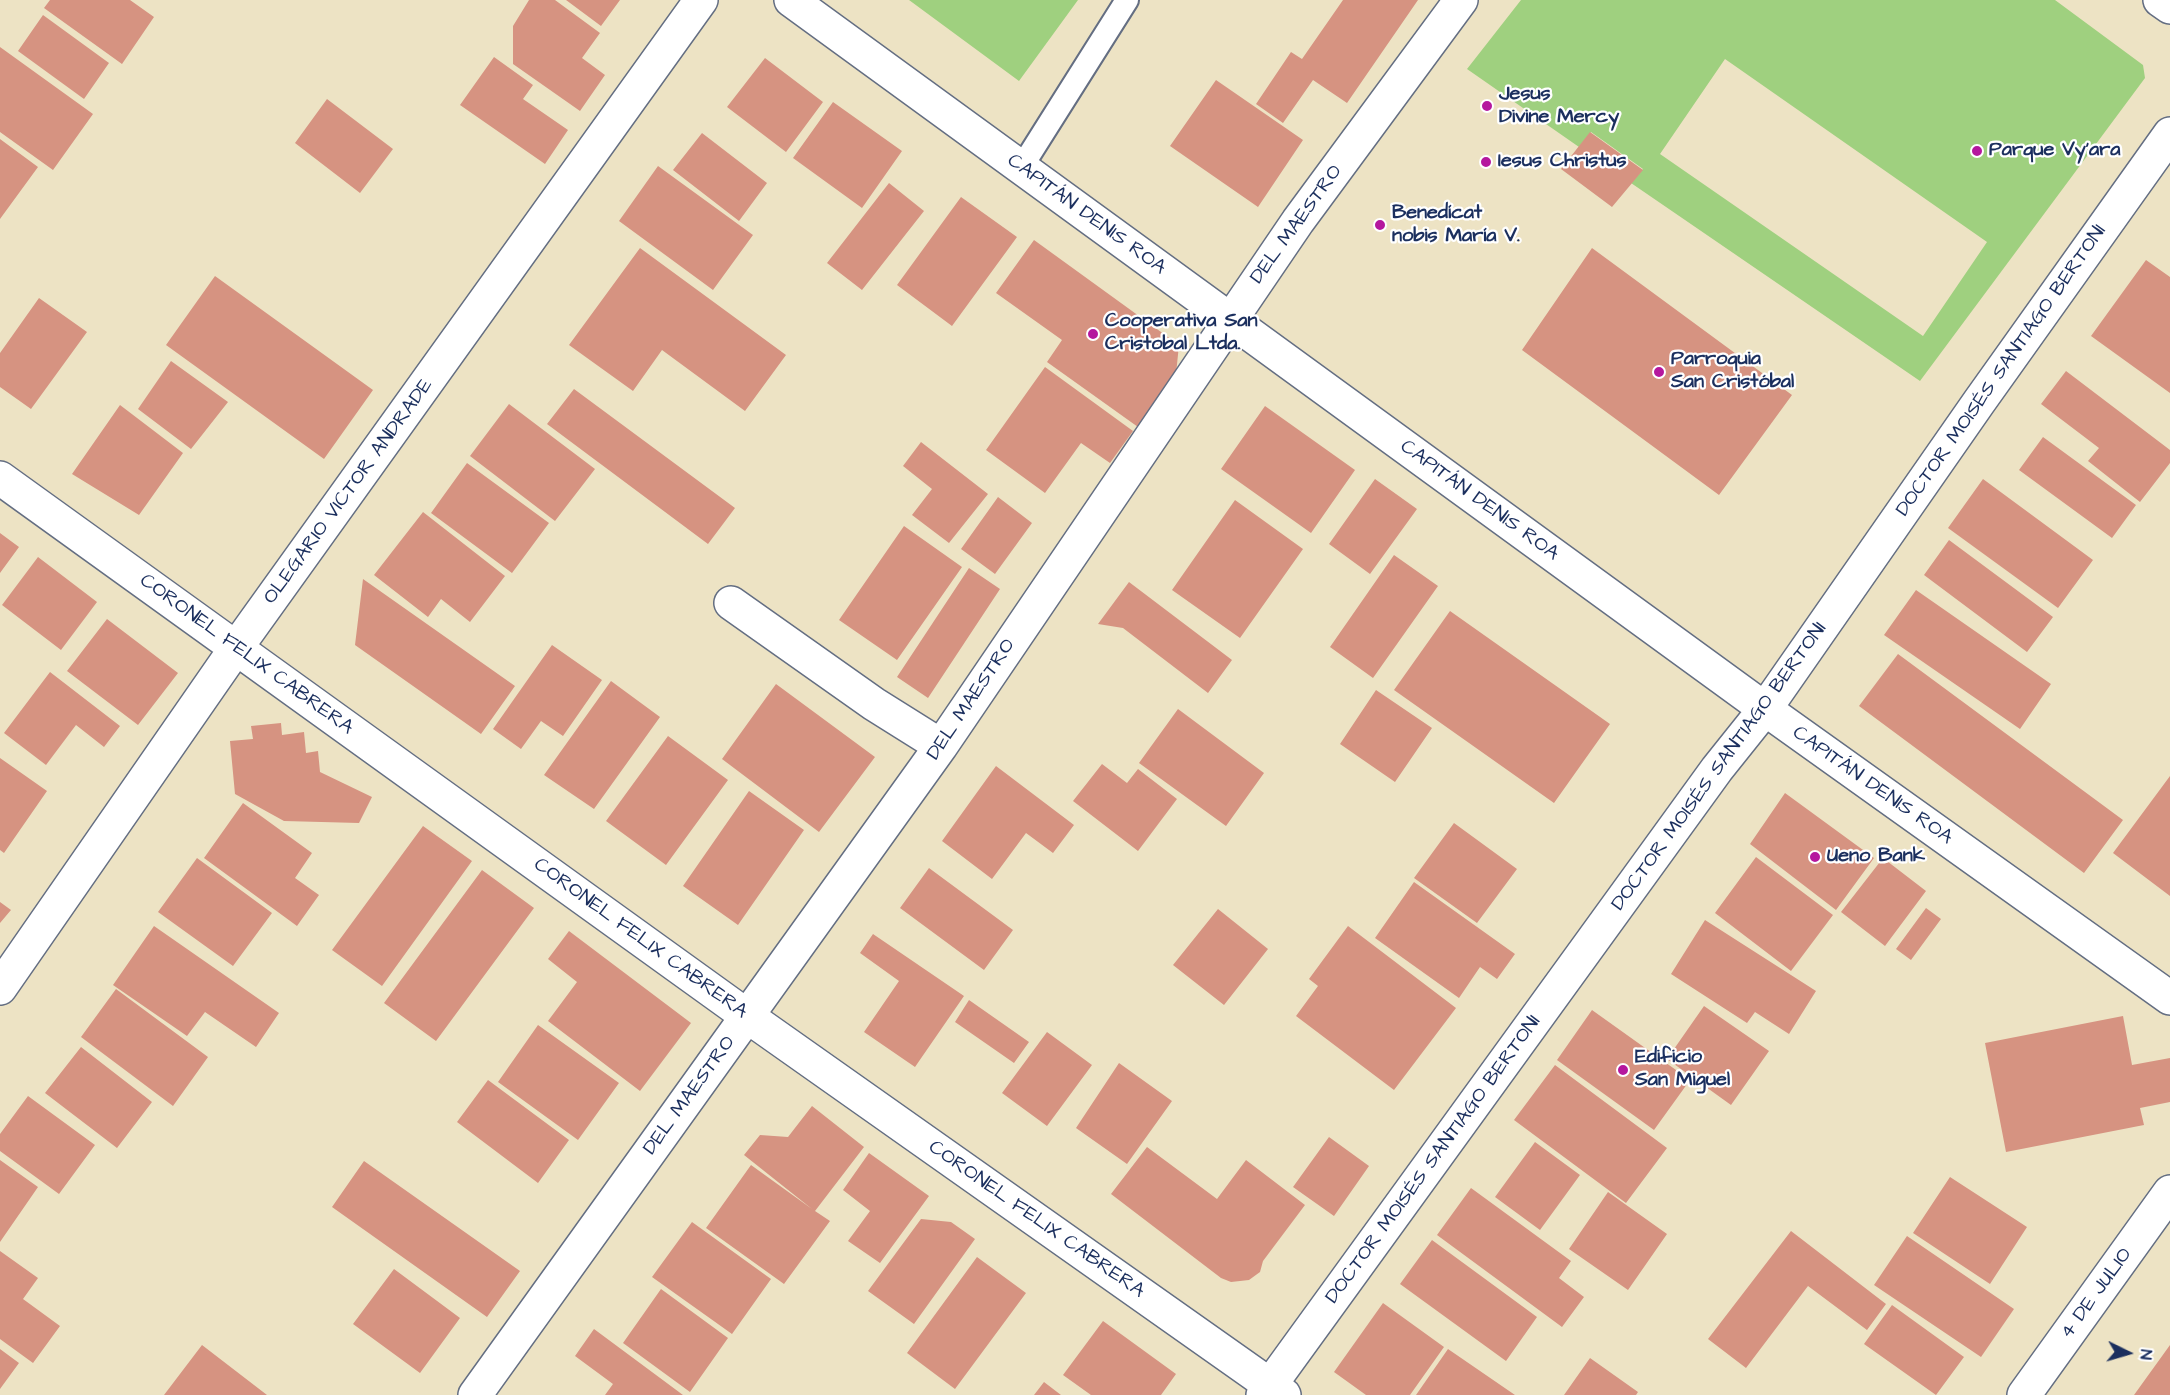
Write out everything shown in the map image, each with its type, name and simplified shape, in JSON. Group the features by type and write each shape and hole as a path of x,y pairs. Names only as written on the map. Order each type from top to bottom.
{"street":[{"name":"OLEGARIO VICTOR ANDRADE","path":"0,988 236,648 701,0"},
{"name":"CAPITÁN DENIS ROA","path":"791,0 1765,709 2170,998"},
{"name":"DEL MAESTRO","path":"475,1395 941,746 1298,221 1461,0"},
{"path":"2160,0 2170,7"},
{"name":"DOCTOR MOISÉS SANTIAGO BERTONI","path":"1273,1392 1717,769 1765,709 1979,402 2170,134"},
{"name":"CORONEL FELIX CABRERA","path":"0,477 1273,1392"},
{"path":"732,603 874,704 941,746"},
{"name":"4 DE JULIO","path":"2024,1395 2170,1192"}],"lane":[{"path":"1021,168 1127,0"}],"green space":[{"path":"909,0 1078,0 1019,81"},
{"path":"1521,0 2055,0 2143,65 2145,78 1920,381 1631,183 1643,169 1591,132 1579,147 1467,69","holes":["1725,59 1987,242 1923,336 1660,154"]}],"building":[{"path":"50,0 130,0 154,17 122,64 44,8"},
{"path":"529,0 555,0 600,33 582,58 605,75 580,111 513,64 513,26"},
{"path":"566,0 620,0 601,26"},
{"path":"1343,0 1418,0 1347,103 1313,80 1283,123 1256,104 1291,52 1302,59"},
{"path":"43,15 109,63 84,99 18,51"},
{"path":"0,47 93,114 53,170 0,132"},
{"path":"494,57 533,85 523,99 568,130 545,164 460,105"},
{"path":"765,58 823,102 786,152 727,107"},
{"path":"1216,80 1303,140 1258,207 1170,146"},
{"path":"327,99 393,149 360,193 295,143"},
{"path":"833,102 902,151 862,208 793,158"},
{"path":"1590,132 1643,170 1612,207 1561,169"},
{"path":"702,133 767,183 739,221 673,170"},
{"path":"0,139 38,167 0,219"},
{"path":"658,166 753,235 713,290 619,221"},
{"path":"889,183 924,211 862,290 827,263"},
{"path":"961,197 1017,237 952,326 897,285"},
{"path":"1034,240 1179,345 1176,374 1138,427 1047,362 1062,340 996,293"},
{"path":"640,248 786,355 745,411 662,350 633,391 569,345"},
{"path":"1592,248 1792,395 1719,495 1522,350"},
{"path":"2146,260 2170,277 2170,393 2091,336"},
{"path":"215,276 373,390 324,459 166,345"},
{"path":"39,298 87,332 31,409 0,387 0,353"},
{"path":"171,361 228,402 191,449 138,409"},
{"path":"1045,367 1133,431 1110,463 1081,443 1045,493 986,450"},
{"path":"2066,371 2170,450 2170,463 2140,502 2088,461 2099,448 2041,404"},
{"path":"574,389 735,508 708,544 547,424"},
{"path":"509,404 595,469 555,521 470,456"},
{"path":"120,405 183,453 139,515 72,474"},
{"path":"1265,406 1355,470 1311,533 1221,469"},
{"path":"2043,437 2136,505 2112,538 2019,470"},
{"path":"921,442 988,494 949,543 912,515 932,489 903,466"},
{"path":"467,463 549,523 512,573 431,513"},
{"path":"1375,479 1417,509 1370,574 1329,544"},
{"path":"1983,479 2093,560 2058,608 1948,528"},
{"path":"998,497 1032,523 995,574 961,549"},
{"path":"1235,500 1303,549 1240,638 1172,590"},
{"path":"423,512 505,576 470,622 441,599 428,617 374,575"},
{"path":"904,526 962,567 897,660 839,620"},
{"path":"0,533 19,547 0,573"},
{"path":"1949,540 2053,617 2027,652 1924,575"},
{"path":"1394,555 1438,586 1373,678 1330,647"},
{"path":"38,557 97,602 61,650 2,605"},
{"path":"969,568 1000,589 928,698 897,677"},
{"path":"363,579 515,686 481,734 355,645"},
{"path":"1129,582 1232,660 1208,693 1123,628 1098,624"},
{"path":"1916,590 2051,684 2020,729 1884,635"},
{"path":"1450,611 1610,724 1554,803 1394,690"},
{"path":"107,619 178,673 138,725 67,671"},
{"path":"552,645 602,680 563,736 541,721 521,749 493,729"},
{"path":"1898,654 2123,820 2084,873 1859,706"},
{"path":"50,672 120,726 104,747 76,725 46,765 4,733"},
{"path":"611,681 660,717 594,809 544,775"},
{"path":"776,684 875,757 819,832 722,759"},
{"path":"1376,690 1432,728 1395,782 1340,744"},
{"path":"1178,709 1264,773 1226,826 1139,763"},
{"path":"281,723 282,735 304,732 306,753 318,751 320,772 372,797 359,823 284,821 235,794 230,741 253,739 251,726"},
{"path":"668,736 728,780 666,865 606,821"},
{"path":"0,758 47,791 4,853 0,850"},
{"path":"1102,764 1127,783 1138,769 1177,799 1138,851 1073,801"},
{"path":"996,766 1074,825 1053,853 1026,833 992,879 942,841"},
{"path":"2170,776 2170,896 2113,853"},
{"path":"749,791 804,830 738,925 683,886"},
{"path":"1785,793 1874,858 1836,910 1750,844"},
{"path":"243,803 312,853 295,878 319,895 297,926 204,858"},
{"path":"1454,823 1517,869 1477,923 1414,878"},
{"path":"423,826 472,861 382,986 332,950"},
{"path":"1756,857 1833,915 1791,971 1715,913"},
{"path":"197,858 272,913 233,966 158,912"},
{"path":"1883,858 1926,891 1885,946 1841,912"},
{"path":"929,868 1013,930 984,970 900,908"},
{"path":"482,870 534,908 436,1041 384,1003"},
{"path":"1414,882 1515,954 1497,979 1480,967 1459,998 1375,938"},
{"path":"0,902 11,910 0,923"},
{"path":"1926,908 1941,919 1911,960 1896,949"},
{"path":"1218,909 1268,949 1224,1005 1173,965"},
{"path":"1705,920 1816,991 1789,1034 1755,1012 1747,1023 1671,974"},
{"path":"154,926 279,1013 256,1047 205,1012 187,1036 113,985"},
{"path":"1348,926 1456,1008 1394,1090 1296,1016 1318,986 1309,979"},
{"path":"569,931 691,1023 640,1091 548,1021 577,982 548,959"},
{"path":"873,934 964,996 915,1067 864,1032 899,981 860,953"},
{"path":"116,989 208,1057 173,1106 81,1037"},
{"path":"969,1000 1029,1042 1014,1063 955,1022"},
{"path":"1704,1006 1769,1051 1731,1105 1667,1059"},
{"name":"Edificio San Miguel","path":"1592,1010 1690,1080 1654,1130 1557,1060"},
{"path":"2123,1016 2132,1065 2170,1058 2170,1102 2140,1108 2144,1125 2006,1152 1985,1043"},
{"path":"538,1025 619,1083 578,1140 498,1082"},
{"path":"1047,1032 1092,1065 1047,1126 1002,1093"},
{"path":"81,1047 152,1102 117,1148 45,1093"},
{"path":"1119,1063 1172,1101 1127,1164 1076,1128"},
{"path":"1555,1065 1667,1148 1626,1203 1514,1120"},
{"path":"488,1080 569,1140 538,1183 457,1122"},
{"path":"28,1096 95,1145 59,1194 0,1151 0,1134"},
{"path":"812,1106 864,1147 815,1211 830,1221 784,1284 706,1228 751,1165 812,1209 744,1155 760,1135 788,1137"},
{"path":"1329,1137 1369,1166 1334,1216 1293,1187"},
{"path":"1535,1142 1580,1175 1540,1230 1495,1197"},
{"path":"1147,1147 1217,1199 1246,1160 1305,1205 1263,1261 1260,1272 1249,1280 1231,1282 1221,1278 1111,1194"},
{"path":"869,1153 929,1196 880,1263 848,1241 870,1211 843,1190"},
{"path":"0,1160 38,1187 0,1242"},
{"path":"364,1161 520,1271 487,1317 332,1207"},
{"path":"1950,1177 2027,1227 1990,1284 1913,1233"},
{"path":"1471,1188 1571,1261 1559,1278 1584,1297 1562,1327 1437,1235"},
{"path":"1608,1192 1667,1234 1628,1290 1569,1249"},
{"path":"921,1219 951,1222 975,1239 914,1324 868,1291"},
{"path":"692,1222 771,1279 732,1334 652,1277"},
{"path":"1791,1231 1886,1304 1867,1330 1808,1286 1746,1368 1708,1339"},
{"path":"1907,1236 2014,1309 1981,1357 1874,1285"},
{"path":"1432,1240 1537,1317 1506,1361 1400,1284"},
{"path":"0,1251 38,1278 23,1299 60,1326 33,1363 0,1339"},
{"path":"977,1257 1026,1293 955,1389 907,1353"},
{"path":"394,1269 460,1318 420,1373 353,1324"},
{"path":"661,1289 728,1338 690,1392 623,1343"},
{"path":"1383,1303 1444,1347 1410,1395 1366,1395 1334,1372"},
{"path":"1892,1305 1964,1357 1936,1395 1864,1344"},
{"path":"1103,1321 1176,1374 1161,1395 1091,1395 1063,1375"},
{"path":"594,1329 683,1395 605,1395 613,1384 575,1356"},
{"path":"202,1345 267,1395 164,1395"},
{"path":"2170,1345 2170,1395 2134,1395"},
{"path":"0,1349 19,1363 0,1389"},
{"path":"1448,1349 1515,1395 1416,1395"},
{"path":"1590,1358 1638,1392 1636,1395 1564,1395"},
{"path":"1044,1382 1061,1395 1034,1395"}],"place":[{"name":"Jesus Divine Mercy","path":"1487,106"},
{"name":"Parque Vy'ara","path":"1977,151"},
{"name":"Iesus Christus","path":"1486,162"},
{"name":"Benedícat nobis María V.","path":"1380,225"},
{"name":"Cooperativa San Cristobal Ltda.","path":"1093,334"},
{"name":"Parroquia San Cristóbal","path":"1659,372"},
{"name":"Ueno Bank","path":"1815,857"},
{"name":"Edificio San Miguel","path":"1623,1070"}]}
